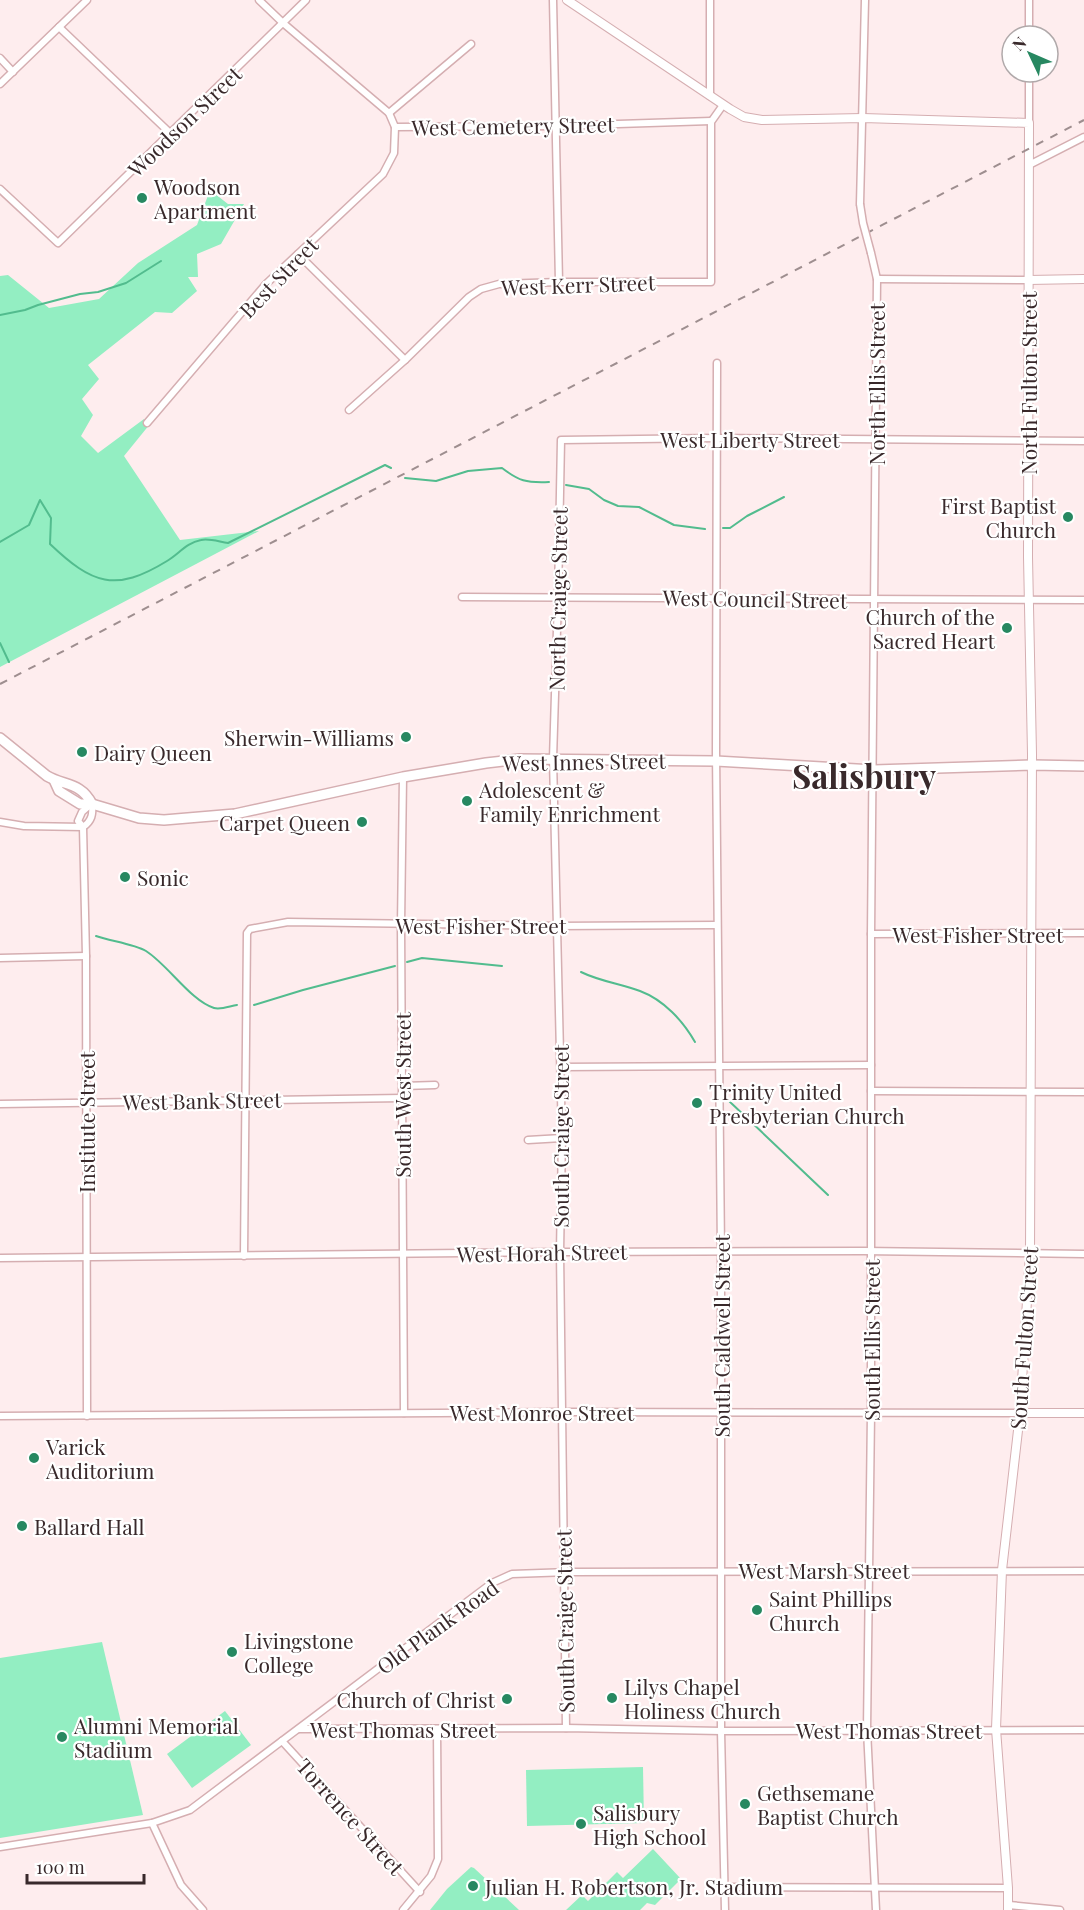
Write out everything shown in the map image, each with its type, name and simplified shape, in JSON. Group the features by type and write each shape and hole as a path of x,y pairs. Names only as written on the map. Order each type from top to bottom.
{"main road":[{"name":"West Innes Street","path":"0,738 54,780 64,781 88,795 92,804 140,818 164,820 235,814 403,777 486,763 553,759 716,761 874,770 1032,765 1084,766"}],"street":[{"path":"0,84 87,0"},
{"name":"West Cemetery Street","path":"260,0 283,23 389,113 395,127 556,126 711,121"},
{"name":"Woodson Street","path":"0,189 58,243 306,0"},
{"path":"553,0 559,282"},
{"path":"567,0 723,105 741,116 755,120 863,118 1029,123"},
{"path":"710,0 710,96"},
{"name":"North Ellis Street","path":"865,0 861,204 863,223 877,279 874,770"},
{"path":"1029,0 1029,24"},
{"path":"59,27 171,134"},
{"path":"389,113 471,44"},
{"path":"0,58 13,72"},
{"name":"North Fulton Street","path":"1029,84 1029,600 1032,765"},
{"path":"711,121 723,105"},
{"name":"West Kerr Street","path":"349,410 405,360 469,297 481,289 499,284 559,282 711,282 711,121"},
{"name":"Best Street","path":"147,423 266,284 383,174 394,153 395,127"},
{"path":"1029,165 1084,137"},
{"path":"298,254 405,360"},
{"path":"877,279 1084,279"},
{"name":"South Caldwell Street","path":"717,363 716,761 722,1413 721,1731 725,1910"},
{"name":"West Liberty Street","path":"561,440 717,438 1084,441"},
{"name":"North Craige Street","path":"553,759 561,440"},
{"name":"West Council Street","path":"462,597 1084,600"},
{"name":"South Craige Street","path":"553,759 562,1138 560,1252 566,1728"},
{"name":"South Fulton Street","path":"1009,1908 996,1729 1002,1570 1020,1413 1030,1252 1032,765"},
{"name":"South Ellis Street","path":"874,770 871,934 870,1570 867,1730 876,1910"},
{"name":"South West Street","path":"403,777 400,925 404,1413"},
{"name":"Institute Street","path":"87,1416 86,956 83,827 78,821 82,812 92,804"},
{"name":"Institute Street","path":"83,827 89,823 93,814 92,804"},
{"path":"0,822 24,826 83,827"},
{"name":"West Fisher Street","path":"246,1100 247,933 250,929 288,922 400,925 717,925"},
{"name":"West Fisher Street","path":"871,934 1084,933"},
{"path":"0,958 86,956"},
{"path":"561,1067 871,1065"},
{"path":"403,1086 435,1085"},
{"path":"871,1091 1084,1092"},
{"name":"West Bank Street","path":"0,1104 403,1098"},
{"path":"244,1256 246,1100"},
{"path":"528,1140 562,1138"},
{"name":"West Horah Street","path":"0,1258 721,1251 1084,1254"},
{"name":"West Monroe Street","path":"0,1416 563,1412 1084,1413"},
{"name":"West Marsh Street","path":"563,1572 1084,1571"},
{"name":"Old Plank Road","path":"0,1847 152,1823 190,1810 492,1583 512,1574 563,1572"},
{"name":"West Thomas Street","path":"299,1729 1084,1730"},
{"path":"403,1910 431,1876 438,1859 438,1730"},
{"name":"Torrence Street","path":"282,1740 420,1892"},
{"path":"152,1823 181,1885 203,1910"},
{"path":"726,1887 1008,1888"},
{"path":"1009,1908 1060,1910"}],"green space":[{"path":"210,190 228,204 244,204 221,244 197,254 198,277 188,277 197,291 172,313 155,312 88,365 99,379 82,399 93,415 81,436 98,453 144,419 150,424 124,456 180,540 259,531 0,667 0,276 8,275 49,308 99,299 138,263 197,225"},
{"name":"Alumni Memorial Stadium","path":"102,1642 143,1815 0,1838 0,1658"},
{"path":"225,1711 251,1745 192,1788 167,1754"},
{"path":"643,1767 644,1823 527,1826 526,1770"},
{"path":"653,1849 681,1879 655,1905 647,1903 640,1910 566,1910 582,1895 588,1901 617,1872 623,1878"},
{"name":"Julian H. Robertson, Jr. Stadium","path":"471,1867 519,1910 430,1910 447,1889"}],"waterway":[{"path":"0,315 80,294 98,292 126,283 161,261"},
{"path":"0,542 29,525 40,500 51,518 50,544 65,558 92,575 105,580 118,580 149,571 196,541 207,539 228,543 385,465 391,468"},
{"path":"405,478 436,481 468,471 502,468 523,480 549,482"},
{"path":"566,485 589,489 604,500 618,506 639,507 674,525 705,529"},
{"path":"723,528 730,528 747,516 784,497"},
{"path":"0,643 9,662"},
{"path":"96,936 146,951 205,1004 214,1008 237,1005"},
{"path":"407,962 422,958 502,966"},
{"path":"254,1005 395,966"},
{"path":"581,972 649,995 679,1019 695,1042"},
{"path":"729,1101 828,1195"}],"railway":[{"path":"0,684 1084,120"}],"place":[{"name":"Woodson Apartment","path":"142,198"},
{"name":"First Baptist Church","path":"1068,517"},
{"name":"Church of the Sacred Heart","path":"1007,628"},
{"name":"Sherwin-Williams","path":"406,737"},
{"name":"Dairy Queen","path":"82,752"},
{"name":"Adolescent & Family Enrichment","path":"467,801"},
{"name":"Carpet Queen","path":"362,822"},
{"name":"Sonic","path":"125,877"},
{"name":"Trinity United Presbyterian Church","path":"697,1103"},
{"name":"Varick Auditorium","path":"34,1458"},
{"name":"Ballard Hall","path":"22,1526"},
{"name":"Saint Phillips Church","path":"757,1610"},
{"name":"Livingstone College","path":"232,1652"},
{"name":"Lilys Chapel Holiness Church","path":"612,1698"},
{"name":"Church of Christ","path":"507,1699"},
{"name":"Alumni Memorial Stadium","path":"62,1737"},
{"name":"Gethsemane Baptist Church","path":"745,1804"},
{"name":"Salisbury High School","path":"581,1824"},
{"name":"Julian H. Robertson, Jr. Stadium","path":"473,1886"}],"district":[{"name":"Salisbury","path":"864,775"}]}
